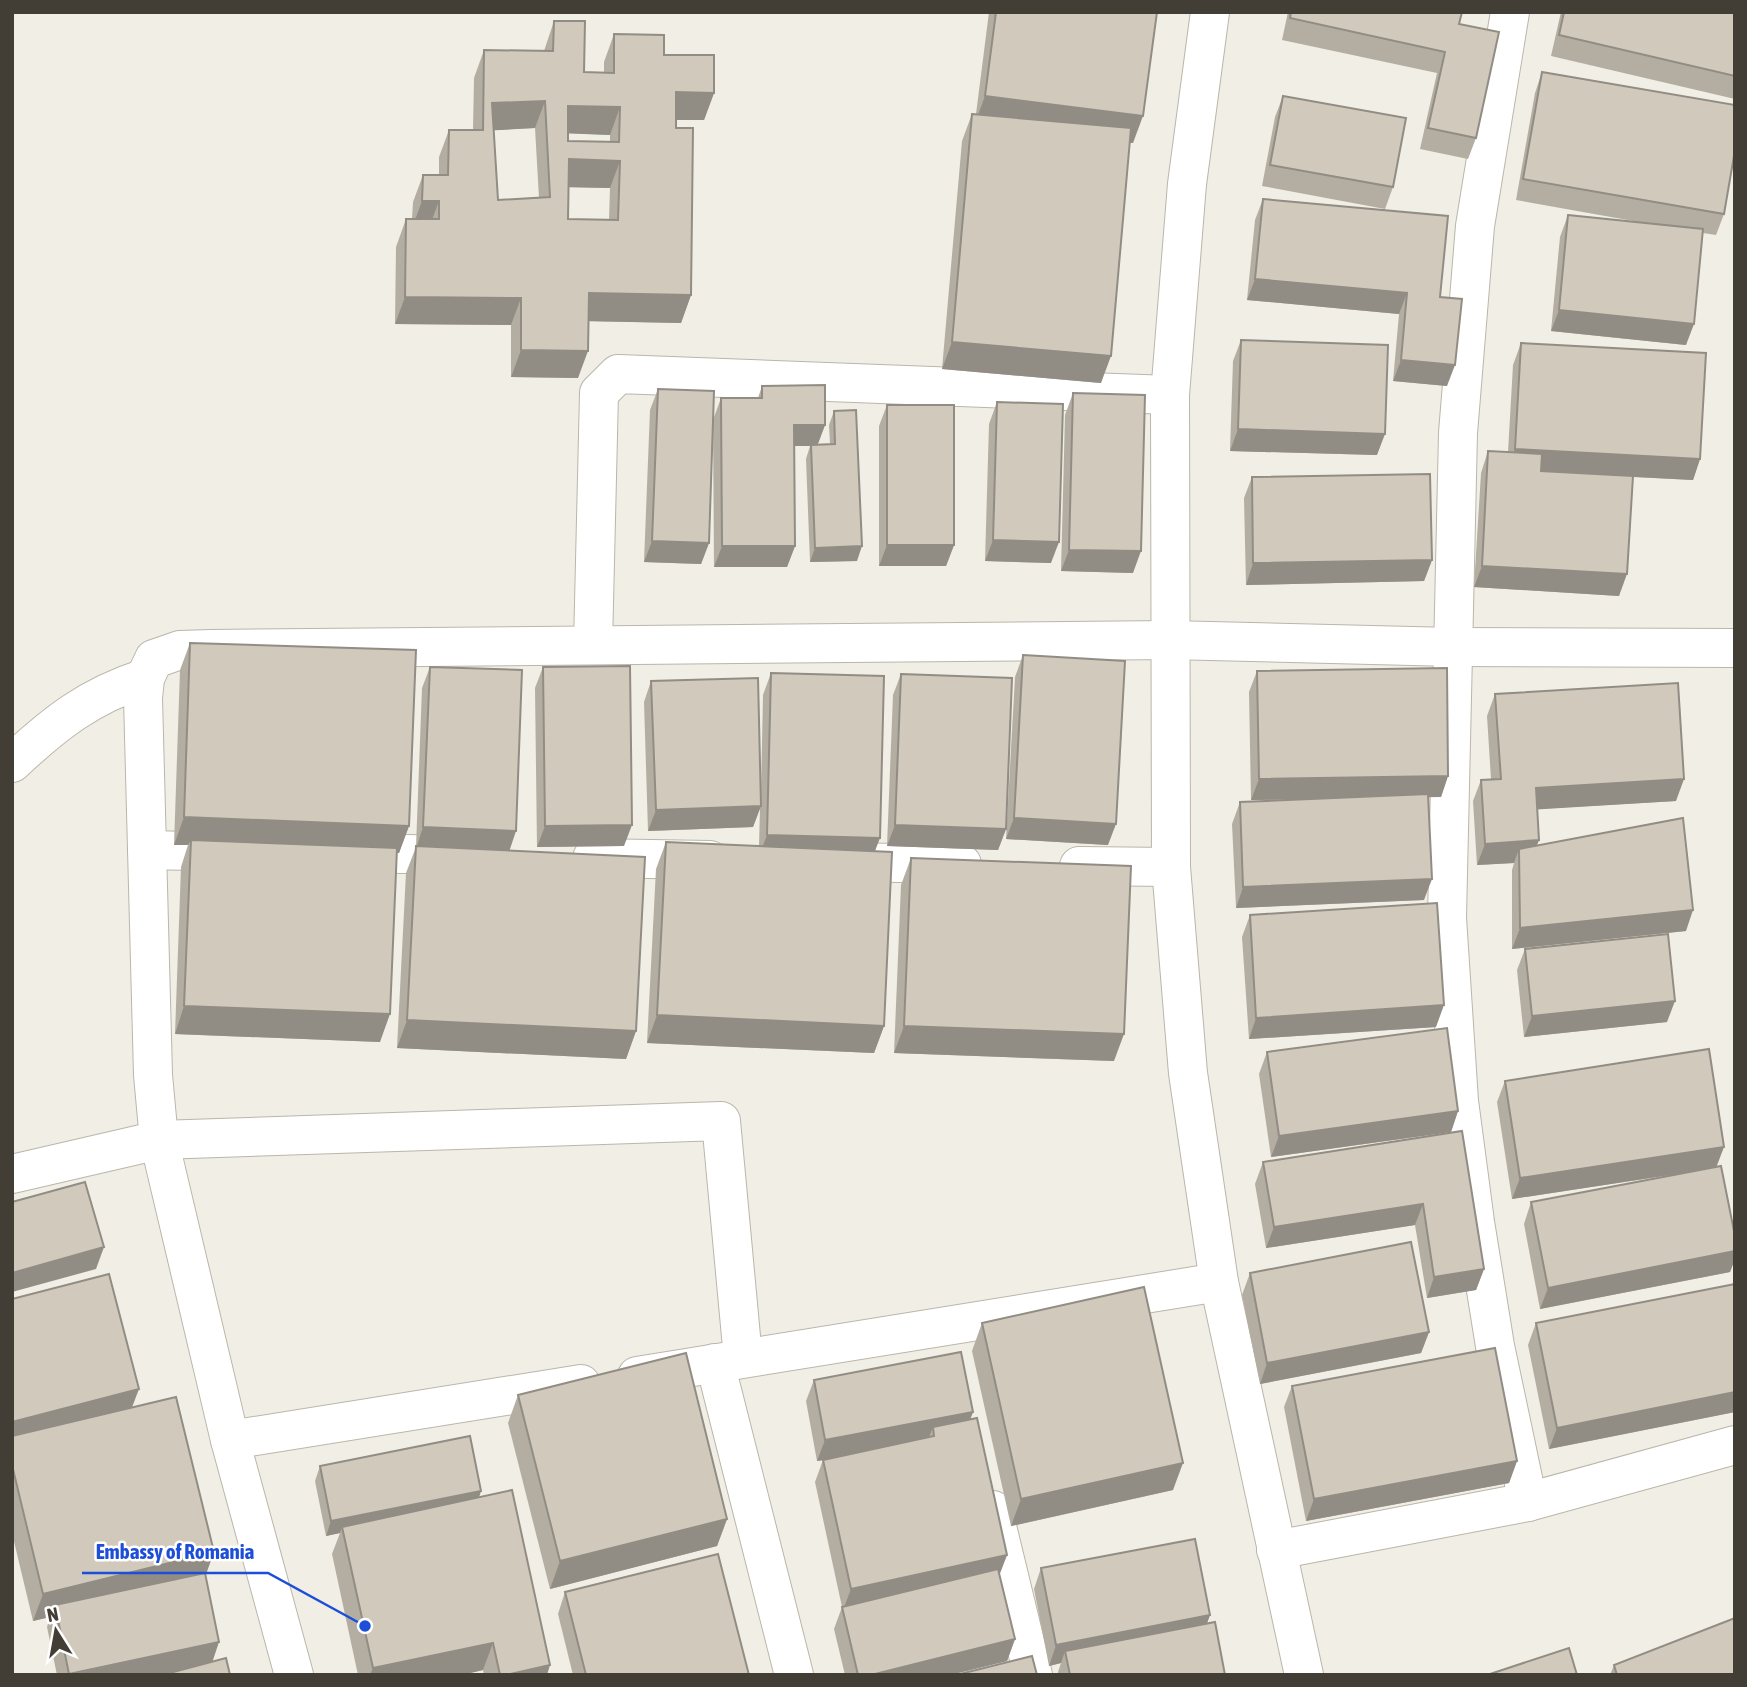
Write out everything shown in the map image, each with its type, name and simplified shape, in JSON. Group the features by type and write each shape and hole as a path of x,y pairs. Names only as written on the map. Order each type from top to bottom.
{"street":[{"path":"1210,12 1187,184 1170,395 1168,640 1171,867 1188,1073 1219,1282 1304,1675"},
{"path":"1510,12 1475,226 1458,433 1447,918 1459,1101 1495,1346 1528,1502"},
{"path":"593,645 599,393 618,374 1170,395"},
{"path":"294,1675 230,1440 159,1140 153,1075 145,678 154,659 180,650 1168,640 1453,647 1735,648"},
{"path":"12,763 75,710 109,689 145,678"},
{"path":"147,850 495,856"},
{"path":"551,857 745,860"},
{"path":"800,861 994,865"},
{"path":"1050,866 1171,867"},
{"path":"12,1174 159,1140 720,1121 729,1361 794,1675"},
{"path":"230,1440 1219,1282"},
{"path":"948,1324 957,1363"},
{"path":"1276,1550 1528,1502 1735,1445"},
{"path":"985,1479 1033,1675"}],"building":[{"path":"996,12 1157,12 1143,116 985,96"},
{"path":"1291,12 1462,12 1459,24 1499,32 1476,138 1428,128 1445,52 1290,18"},
{"path":"1564,12 1735,12 1735,76 1559,35"},
{"path":"554,21 585,21 584,72 614,73 614,34 664,35 664,55 714,55 714,93 676,92 676,128 693,128 691,295 589,293 588,351 521,350 521,298 405,297 406,219 439,219 439,201 422,201 423,175 448,175 449,130 483,130 484,50 553,51","holes":["545,101 550,197 498,200 492,103","568,106 620,107 619,142 568,141","569,159 620,161 618,220 568,219"]},
{"path":"1542,72 1735,105 1735,150 1724,214 1523,179"},
{"path":"1283,96 1406,118 1393,187 1270,165"},
{"path":"972,114 1131,128 1111,356 952,342"},
{"path":"1263,199 1448,216 1440,297 1462,299 1455,365 1401,360 1407,293 1255,279"},
{"path":"1568,215 1703,229 1694,324 1559,310"},
{"path":"1241,340 1388,345 1385,434 1238,429"},
{"path":"1521,343 1706,353 1700,459 1515,449"},
{"path":"825,385 825,425 794,425 795,546 722,546 721,398 762,398 762,386"},
{"path":"658,389 714,391 709,543 652,541"},
{"path":"1073,393 1145,395 1141,551 1069,550"},
{"path":"997,402 1063,404 1059,542 993,540"},
{"path":"887,405 954,405 954,545 887,545"},
{"path":"856,410 862,546 815,548 811,445 835,444 834,411"},
{"path":"1488,451 1542,454 1541,471 1633,476 1627,574 1482,566"},
{"path":"1430,474 1432,560 1253,563 1252,477"},
{"path":"190,643 416,650 409,826 184,817"},
{"path":"1023,655 1125,661 1116,824 1014,818"},
{"path":"630,666 632,825 545,826 543,667"},
{"path":"430,667 522,670 516,831 423,827"},
{"path":"1447,668 1448,776 1259,779 1257,671"},
{"path":"771,673 884,676 880,838 767,835"},
{"path":"901,674 1012,678 1006,829 895,825"},
{"path":"758,678 761,806 656,810 651,681"},
{"path":"1678,683 1684,779 1536,788 1539,840 1485,844 1481,780 1501,779 1495,694"},
{"path":"1428,794 1432,879 1243,887 1240,802"},
{"path":"1683,818 1693,910 1520,928 1519,849"},
{"path":"191,840 397,848 390,1014 184,1006"},
{"path":"666,842 892,852 884,1026 657,1015"},
{"path":"416,846 645,857 636,1031 407,1020"},
{"path":"911,858 1131,866 1124,1034 904,1026"},
{"path":"1437,903 1444,1005 1256,1018 1250,915"},
{"path":"1668,934 1675,1001 1532,1016 1525,949"},
{"path":"1447,1028 1458,1111 1279,1136 1267,1052"},
{"path":"1709,1049 1724,1147 1520,1178 1505,1081"},
{"path":"1462,1131 1484,1269 1434,1277 1423,1204 1274,1227 1263,1162"},
{"path":"1721,1166 1735,1236 1735,1251 1548,1288 1531,1202"},
{"path":"85,1182 104,1247 12,1273 12,1202"},
{"path":"1411,1242 1429,1332 1267,1363 1250,1273"},
{"path":"109,1274 139,1389 12,1422 12,1299"},
{"path":"1735,1284 1735,1392 1557,1428 1536,1323"},
{"path":"1144,1287 1183,1463 1021,1499 982,1323"},
{"path":"1495,1348 1517,1461 1314,1499 1292,1386"},
{"path":"961,1352 973,1412 825,1440 814,1380"},
{"path":"686,1353 727,1519 560,1561 518,1395"},
{"path":"176,1397 214,1552 43,1594 12,1465 12,1436"},
{"path":"977,1418 1007,1555 851,1589 823,1460 934,1436 933,1427"},
{"path":"470,1436 481,1491 331,1521 320,1466"},
{"path":"512,1490 550,1665 500,1675 493,1643 373,1668 342,1527"},
{"path":"1195,1539 1210,1615 1056,1645 1041,1568"},
{"path":"718,1554 749,1675 586,1675 565,1592"},
{"path":"998,1569 1015,1639 871,1675 858,1675 842,1607"},
{"path":"205,1573 219,1642 69,1674 55,1605"},
{"path":"1735,1618 1735,1675 1617,1675 1614,1665"},
{"path":"1215,1622 1225,1675 1070,1675 1065,1651"},
{"path":"1569,1648 1577,1675 1487,1675"},
{"path":"1032,1656 1037,1675 956,1675"},
{"path":"226,1658 230,1675 162,1675"}],"place":[{"name":"Embassy of Romania","path":"365,1626"}]}
